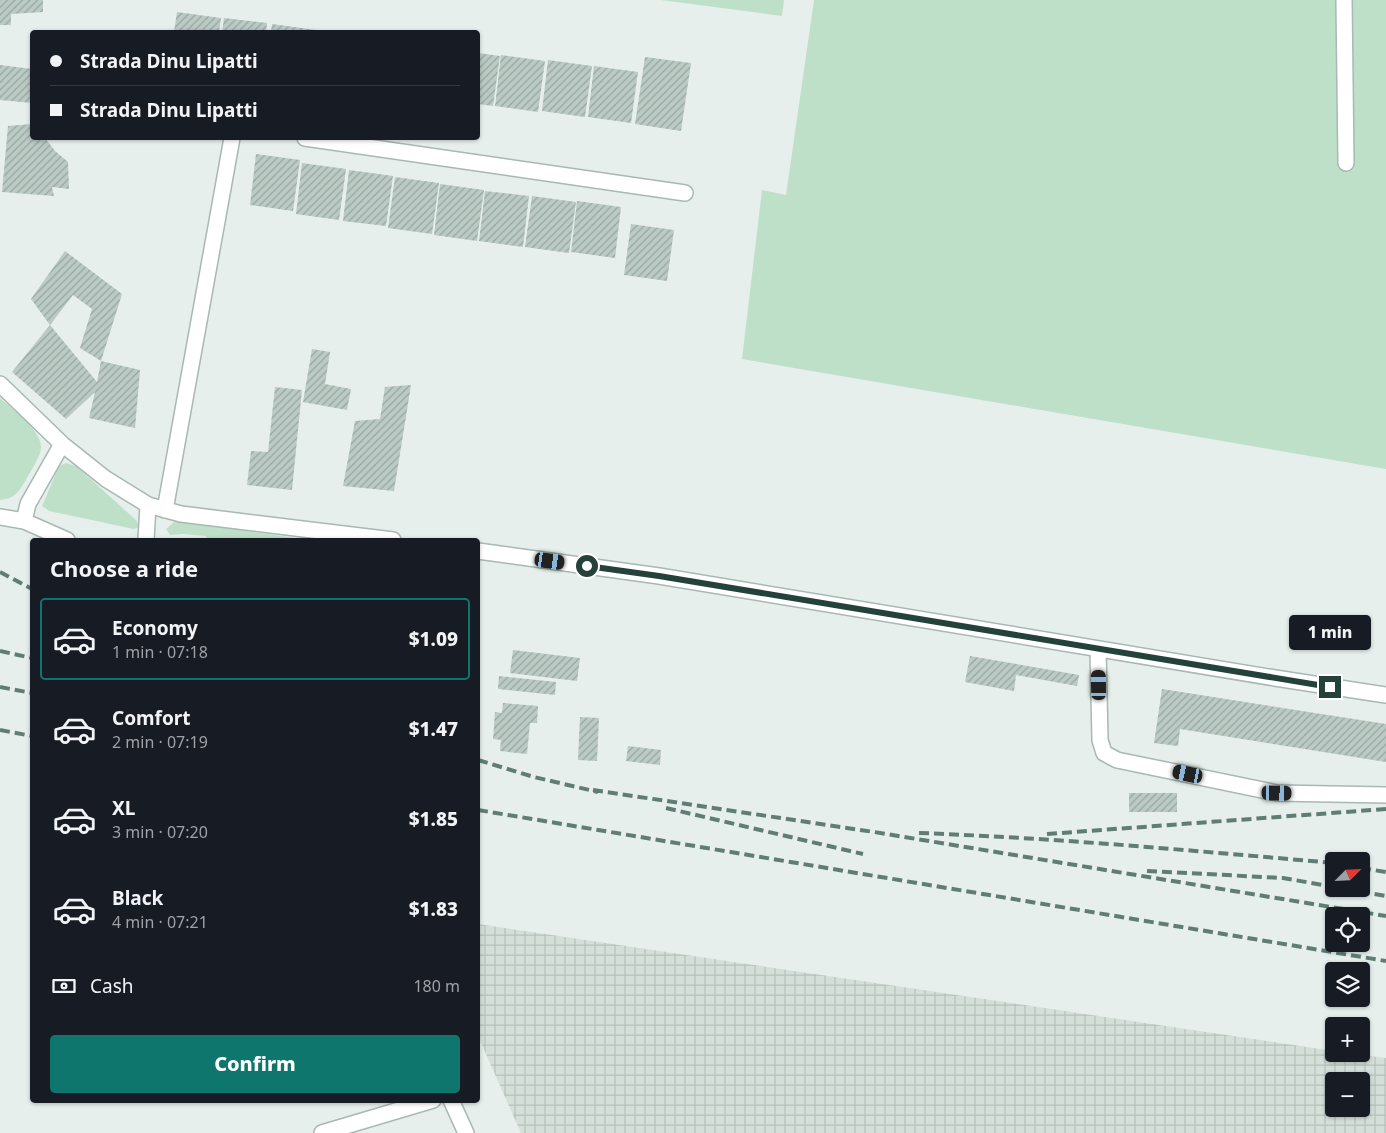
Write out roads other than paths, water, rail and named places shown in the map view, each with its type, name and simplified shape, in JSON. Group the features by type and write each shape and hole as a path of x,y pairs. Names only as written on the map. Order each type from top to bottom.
{"street":[{"path":"1344,0 1346,163"},
{"path":"165,510 232,140"},
{"path":"319,140 685,192"},
{"path":"0,384 62,444 106,479 148,505 181,514 377,538"},
{"path":"24,521 28,504 62,444"},
{"path":"146,538 148,505"},
{"path":"0,517 24,521 62,538"},
{"path":"480,551 659,576 1386,695"},
{"path":"1098,649 1100,740 1104,753 1117,760 1277,793 1386,796"},
{"path":"322,1133 423,1103"},
{"path":"452,1103 466,1133"}],"railway":[{"path":"0,572 30,588"},
{"path":"0,651 30,658"},
{"path":"0,687 30,693"},
{"path":"0,730 30,736"},
{"path":"480,761 534,777 598,792"},
{"path":"593,790 874,832 1386,916"},
{"path":"666,808 863,854"},
{"path":"1047,834 1386,809"},
{"path":"480,810 1386,961"},
{"path":"919,833 1075,842 1325,862"},
{"path":"1370,869 1386,872"},
{"path":"1147,871 1283,878 1325,885"},
{"path":"1370,893 1386,896"}]}
